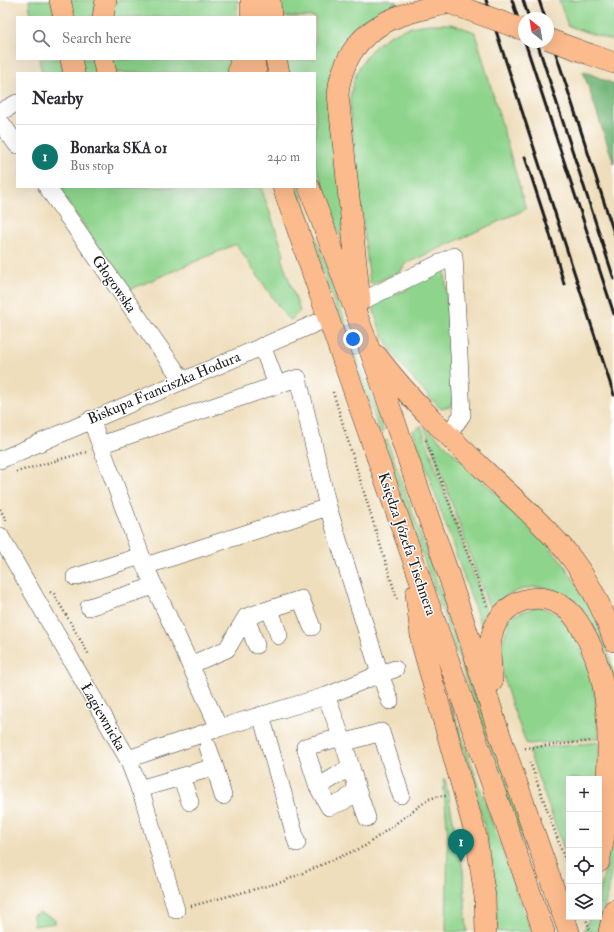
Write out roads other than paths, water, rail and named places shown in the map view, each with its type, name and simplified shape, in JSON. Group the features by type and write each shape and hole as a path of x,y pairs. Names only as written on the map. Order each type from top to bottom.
{"main road":[{"path":"60,0 64,16"},
{"path":"103,16 106,0"},
{"path":"518,28 445,1 404,14 385,22 372,30 361,40 348,59 339,82 338,95 360,302 366,339 384,366 412,398 448,435 531,514 566,552 585,578 595,596 614,641"},
{"path":"254,7 269,16"},
{"path":"554,41 614,63"},
{"path":"71,60 74,72"},
{"path":"103,60 106,72"},
{"path":"238,72 241,60"},
{"path":"254,60 256,72"},
{"path":"276,60 279,72"},
{"name":"Księdza Józefa Tischnera","path":"309,188 366,339 448,574 496,724 569,932"},
{"name":"Księdza Józefa Tischnera","path":"283,190 544,932"},
{"path":"414,563 416,605 422,644 466,798 479,852 485,897 486,932"},
{"path":"496,724 490,649 492,634 495,626 503,614 511,607 525,600 542,598 557,602 570,612 578,621 599,669 606,699 609,739 605,829 602,848"},
{"path":"609,932 614,910"},
{"path":"574,932 580,920"}],"street":[{"path":"0,112 16,104"},
{"path":"0,121 16,144"},
{"name":"Głogowska","path":"47,188 183,381"},
{"path":"360,302 454,256 462,415 448,435"},
{"name":"Biskupa Franciszka Hodura","path":"0,460 328,318"},
{"path":"262,346 277,385"},
{"path":"96,447 298,378 328,507 388,671 390,701"},
{"path":"91,420 96,447 143,561 219,728"},
{"path":"75,577 143,561 328,507"},
{"name":"Łagiewnicka","path":"0,536 128,759 139,789 176,910"},
{"path":"89,607 154,586"},
{"path":"190,665 227,649 246,617 301,599 312,627"},
{"path":"270,609 279,636"},
{"path":"246,617 256,645"},
{"path":"128,759 219,728 326,696 388,671"},
{"path":"326,696 343,740 367,818"},
{"path":"261,715 296,843"},
{"path":"358,789 344,801 329,806 318,787 305,747 381,732 401,795"},
{"path":"208,747 223,796"},
{"path":"139,789 215,767"},
{"path":"318,787 351,767"},
{"path":"181,777 190,802"}],"railway":[{"path":"486,0 614,395"},
{"path":"512,0 518,19"},
{"path":"523,0 527,12"},
{"path":"539,0 543,12"},
{"path":"527,48 614,314"},
{"path":"539,48 614,279"},
{"path":"554,48 614,233"},
{"path":"525,157 549,231 564,284"}],"place":[{"name":"Bonarka SKA 01","path":"461,862"}]}
